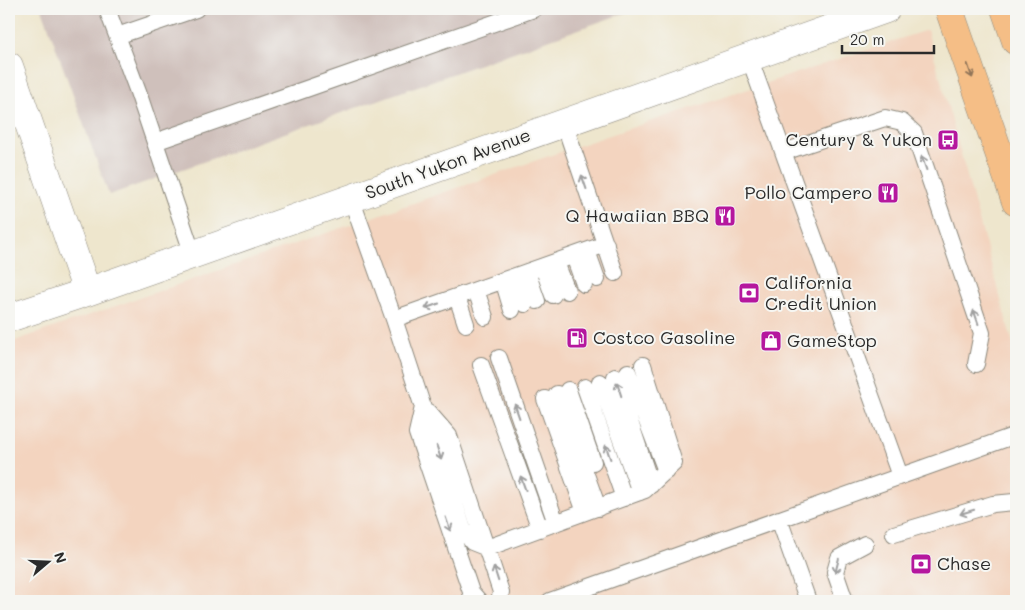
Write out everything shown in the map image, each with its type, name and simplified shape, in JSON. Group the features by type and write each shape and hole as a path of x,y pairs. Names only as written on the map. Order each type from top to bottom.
{"main road":[{"path":"949,9 1016,202"},
{"path":"1005,9 1016,41"}],"street":[{"name":"South Yukon Avenue","path":"9,318 193,255 886,9"},
{"path":"11,81 87,292"}],"lane":[{"path":"107,9 193,255"},
{"path":"117,36 196,9"},
{"path":"155,142 534,9"},
{"path":"749,57 900,476"},
{"path":"784,152 885,118 902,122 914,133 982,333 976,364"},
{"path":"564,123 615,273"},
{"path":"351,198 423,406 449,436 501,592 499,601"},
{"path":"394,319 606,244"},
{"path":"581,253 590,282"},
{"path":"529,272 560,293"},
{"path":"529,272 525,305 529,272"},
{"path":"476,290 485,317"},
{"path":"457,297 466,324"},
{"path":"499,358 556,523"},
{"path":"481,365 540,528"},
{"path":"487,548 624,498 646,488 674,463 643,365"},
{"path":"607,379 666,471"},
{"path":"607,379 646,488"},
{"path":"607,379 624,498"},
{"path":"597,508 557,394 597,508"},
{"path":"423,406 417,433 471,592 479,601"},
{"path":"550,601 1016,435"},
{"path":"894,534 993,504 1014,502"},
{"path":"779,519 808,601"},
{"path":"845,601 835,572 839,558 865,544"}],"shaded area":[{"path":"42,9 636,9 109,195"},
{"path":"927,30 1016,355 1016,601 9,601 9,343 604,137"}],"place":[{"name":"Century & Yukon","path":"948,140"},
{"name":"Pollo Campero","path":"888,193"},
{"name":"Q Hawaiian BBQ","path":"725,216"},
{"name":"California Credit Union","path":"749,293"},
{"name":"Costco Gasoline","path":"577,338"},
{"name":"GameStop","path":"771,341"},
{"name":"Chase","path":"921,564"}]}
